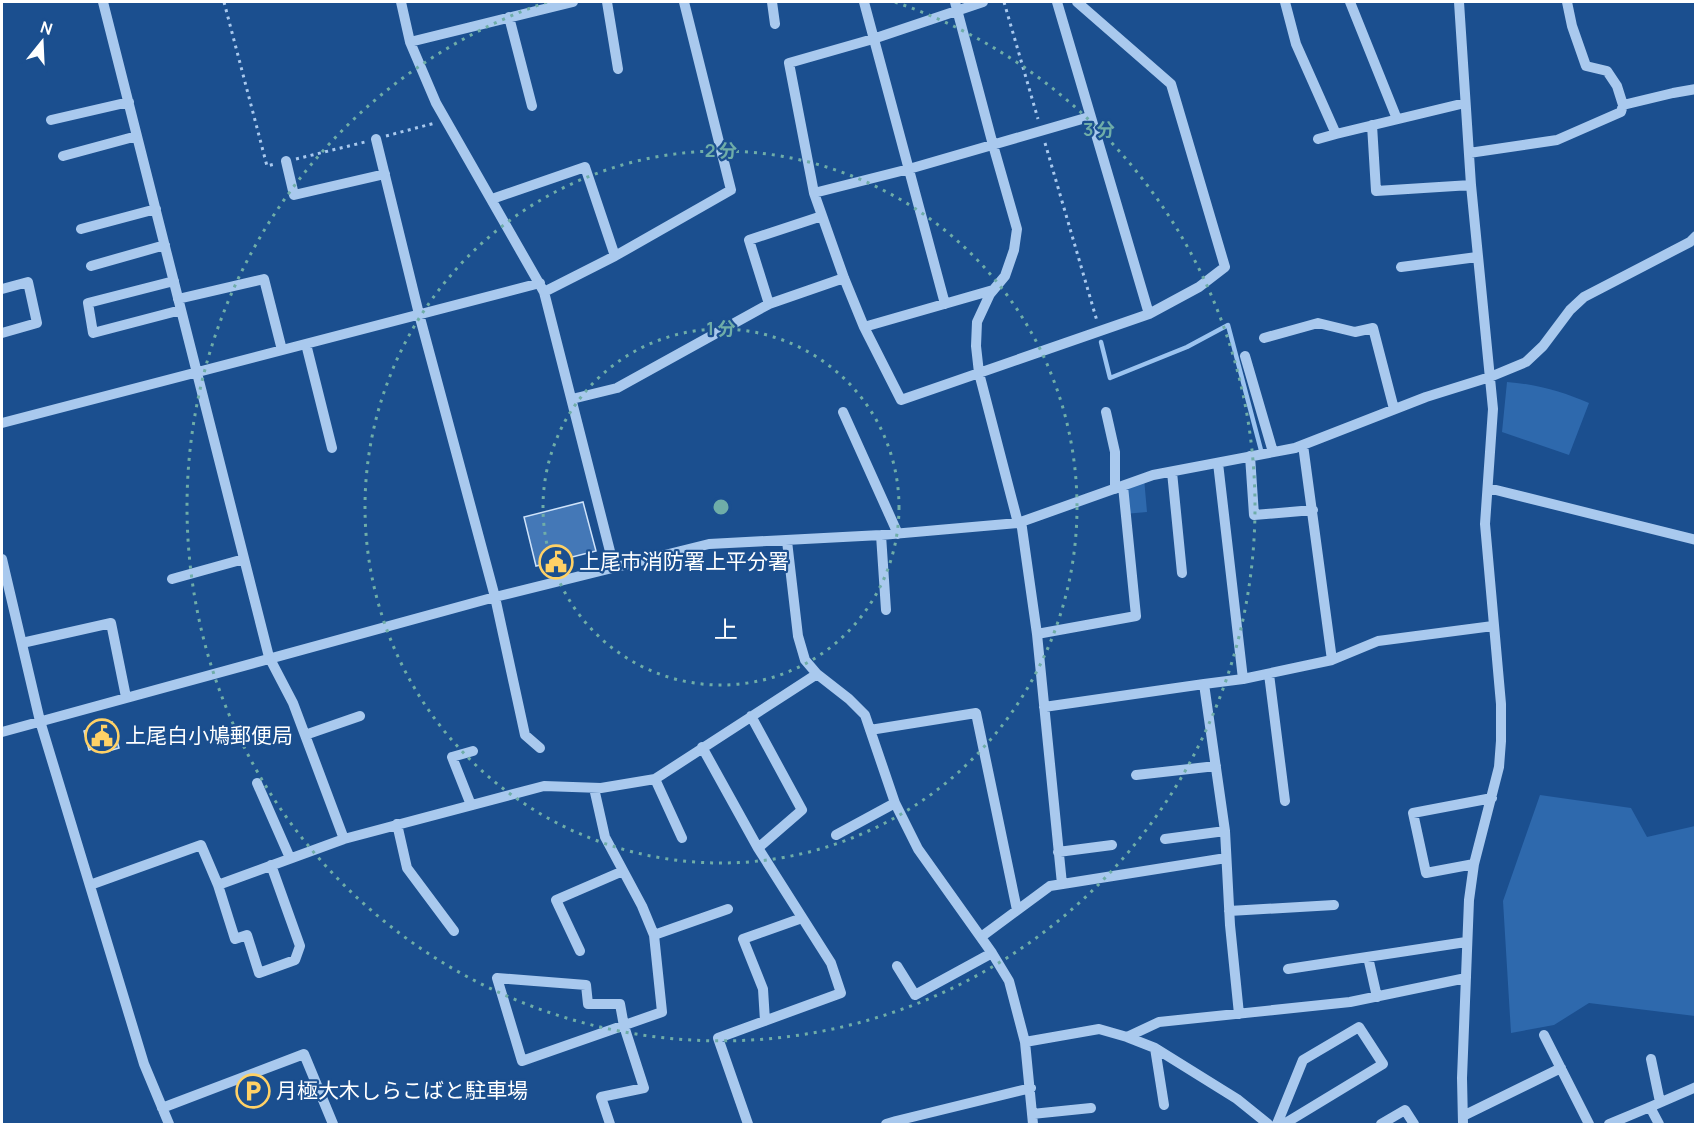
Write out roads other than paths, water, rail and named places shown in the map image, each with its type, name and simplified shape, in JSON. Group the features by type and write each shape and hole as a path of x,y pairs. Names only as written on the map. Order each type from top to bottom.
{"street":[{"path":"103,2 269,657 293,703 344,839"},
{"path":"401,2 410,42 436,102 542,288 614,567"},
{"path":"410,42 509,18 541,5 573,2"},
{"path":"607,2 618,69"},
{"path":"2,423 419,314 542,288 615,256 731,190 684,2"},
{"path":"772,2 775,24"},
{"path":"864,2 945,304"},
{"path":"983,2 956,6 873,39 789,63 814,193 864,327 902,400 1149,314 1199,287 1225,267 1171,84 1077,2"},
{"path":"1057,2 1089,117 1149,314"},
{"path":"1285,2 1296,44 1336,134"},
{"path":"1350,2 1397,119"},
{"path":"1459,2 1471,186 1493,409 1485,524 1501,704 1499,767 1474,864 1468,900 1462,1078 1463,1120 1561,1068"},
{"path":"1469,153 1557,140 1621,112 1623,105 1617,86 1607,71 1586,66 1572,26 1567,2"},
{"path":"956,6 1017,229 1014,250 1005,276 990,294 977,322 975,346 979,373 1020,522 1037,634 1062,884"},
{"path":"509,18 532,106"},
{"path":"1623,105 1695,89"},
{"path":"51,120 129,102"},
{"path":"1318,139 1465,103"},
{"path":"814,193 909,169 1089,117"},
{"path":"1372,125 1376,191 1471,186"},
{"path":"63,156 137,136"},
{"path":"376,139 419,314 495,597 525,735 540,748"},
{"path":"286,161 294,195 385,174"},
{"path":"492,199 585,167 615,256"},
{"path":"81,229 156,209"},
{"path":"769,304 749,240 822,216"},
{"path":"2,732 269,657 495,597 710,544 898,534 1020,522 1153,475 1303,445 1426,397 1490,377 1526,362 1543,346 1570,310 1584,297 1694,243"},
{"path":"91,266 165,244"},
{"path":"1401,267 1478,257"},
{"path":"572,399 616,388 769,304 844,278"},
{"path":"174,281 88,303 93,333 264,279 282,350"},
{"path":"2,289 28,282 37,323 2,333"},
{"path":"864,327 993,290"},
{"path":"1264,338 1318,323 1355,332 1373,328 1394,409"},
{"path":"306,344 332,448"},
{"path":"1245,356 1273,452"},
{"path":"843,412 898,534"},
{"path":"1037,634 1136,616 1115,452 1106,412"},
{"path":"1303,445 1332,660"},
{"path":"1250,456 1254,515 1313,510"},
{"path":"1218,463 1243,680"},
{"path":"1172,472 1182,573"},
{"path":"1488,488 1695,540"},
{"path":"881,535 886,610"},
{"path":"788,541 798,636 805,660 817,674 865,715 895,803 918,849 981,937 1009,981 1025,1042 1033,1119 1091,1108"},
{"path":"172,579 244,559"},
{"path":"2,560 40,721 144,1064 169,1125"},
{"path":"21,643 111,623 126,697"},
{"path":"1044,707 1243,680 1332,660 1378,641 1493,626"},
{"path":"218,885 344,839 544,786 601,788 655,779 817,674"},
{"path":"1269,674 1285,801"},
{"path":"1204,684 1225,831 1229,911 1239,1014"},
{"path":"870,730 976,713 1017,910"},
{"path":"305,735 360,716"},
{"path":"751,716 802,810 759,848"},
{"path":"702,747 759,848 831,963 841,993 718,1038 748,1125"},
{"path":"471,805 452,757 473,751"},
{"path":"1136,774 1216,766"},
{"path":"655,779 682,838"},
{"path":"257,783 290,858"},
{"path":"594,788 605,837 642,906 654,935 662,1012 624,1026 522,1061 497,978 586,985 588,1005 620,1004 624,1026 644,1088 601,1097 610,1125"},
{"path":"1474,864 1426,873 1413,813 1492,798"},
{"path":"836,834 895,803"},
{"path":"397,824 407,868 454,931"},
{"path":"1165,839 1225,831"},
{"path":"90,885 201,845 218,885 235,939 247,935 259,973 295,960 300,946 271,865"},
{"path":"1059,852 1112,845"},
{"path":"981,937 1050,886 1226,858"},
{"path":"580,951 556,900 623,871"},
{"path":"1229,911 1334,905"},
{"path":"654,935 728,909"},
{"path":"765,1021 763,989 743,939 802,918"},
{"path":"1288,969 1466,942"},
{"path":"897,966 915,995 992,953"},
{"path":"1368,957 1377,997"},
{"path":"1127,1037 1159,1022 1350,1002 1466,978"},
{"path":"1277,1125 1304,1060 1359,1027 1383,1064 1284,1125"},
{"path":"1025,1042 1099,1029 1127,1037 1155,1048 1238,1100 1268,1125"},
{"path":"1544,1035 1589,1125"},
{"path":"1155,1048 1164,1104"},
{"path":"162,1108 304,1054 333,1125"},
{"path":"1652,1059 1655,1105 1659,1125"},
{"path":"1609,1125 1695,1087"},
{"path":"886,1125 896,1120 1030,1088"},
{"path":"1381,1125 1405,1110 1414,1125"}],"waterway":[{"path":"1101,342 1110,378 1187,347 1228,325 1262,454"}],"place":[{"name":"上尾市消防署上平分署","path":"556,562"},
{"name":"上尾白小鳩郵便局","path":"102,736"},
{"name":"月極大木しらこばと駐車場","path":"253,1091"}],"district":[{"name":"上","path":"726,630"}]}
